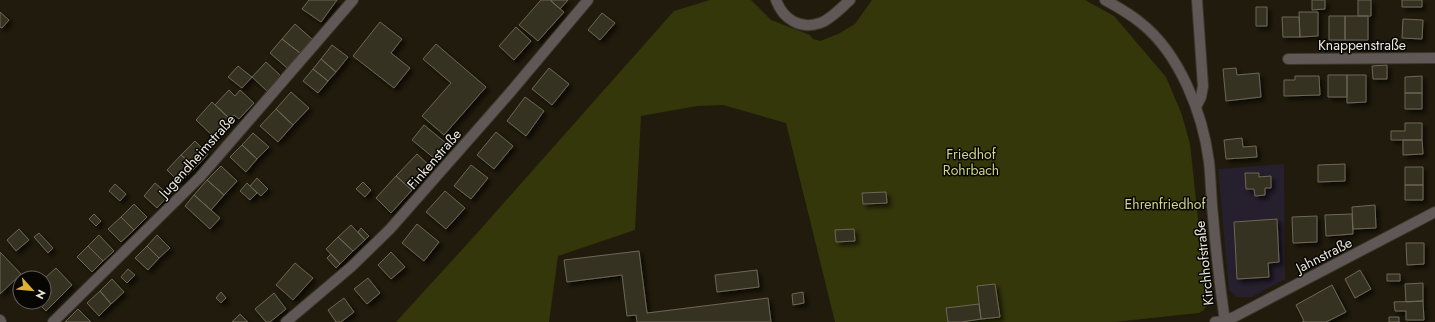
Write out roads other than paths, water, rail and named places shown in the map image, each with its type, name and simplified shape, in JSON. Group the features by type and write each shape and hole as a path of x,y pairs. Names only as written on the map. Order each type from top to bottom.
{"street":[{"name":"Jugendheimstraße","path":"53,322 200,177 353,0"},
{"name":"Finkenstraße","path":"286,322 351,267 390,229 508,95 588,0"},
{"path":"776,0 785,17 807,26 821,23 837,12 850,0"},
{"name":"Kirchhofstraße","path":"1105,0 1141,23 1155,36 1184,79 1196,106 1202,126 1209,162 1221,322"},
{"path":"1196,106 1201,97 1203,86 1197,0"},
{"name":"Knappenstraße","path":"1288,59 1435,58"},
{"name":"Jahnstraße","path":"1221,322 1234,317 1435,212"}],"park label":[{"name":"Friedhof Rohrbach","path":"971,162"},
{"name":"Ehrenfriedhof","path":"1165,204"}]}
